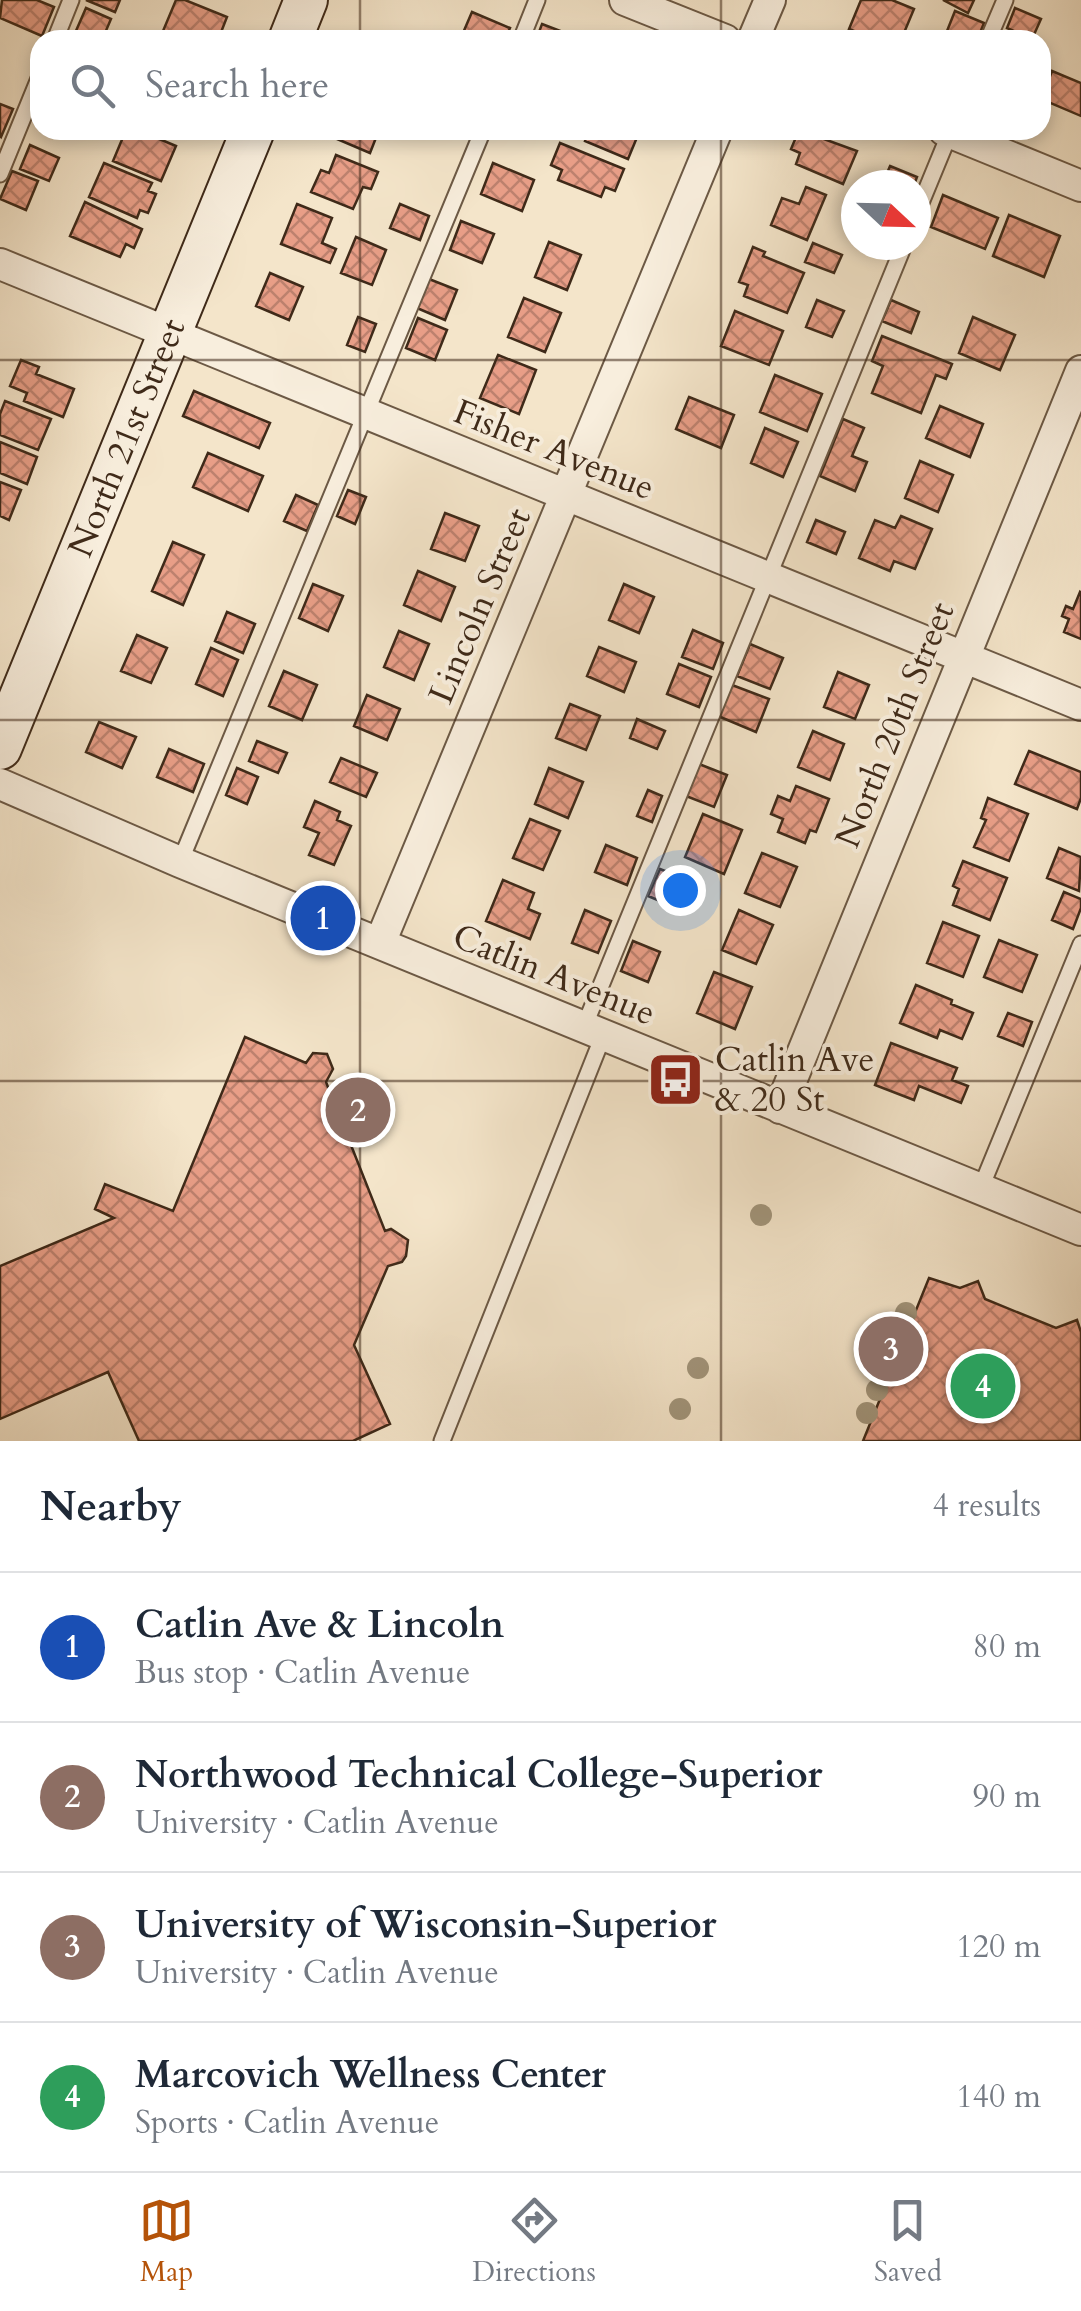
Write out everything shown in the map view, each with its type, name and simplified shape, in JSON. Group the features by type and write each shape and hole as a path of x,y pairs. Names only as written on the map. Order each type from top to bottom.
{"street":[{"path":"294,30 306,0"},
{"path":"626,0 701,30"},
{"path":"758,30 770,0"},
{"name":"North 21st Street","path":"0,748 249,140"},
{"name":"Lincoln Street","path":"380,943 712,140"},
{"path":"971,140 1081,186"},
{"name":"Fisher Avenue","path":"0,264 1081,705"},
{"name":"North 20th Street","path":"780,1108 1081,371"},
{"name":"Catlin Avenue","path":"0,784 180,862 1081,1230"}],"lane":[{"path":"59,30 71,0"},
{"path":"525,30 538,0"},
{"path":"992,30 1005,0"},
{"path":"0,174 30,100"},
{"path":"180,862 479,140"},
{"path":"931,177 945,140"},
{"path":"442,1441 766,577 898,260"},
{"path":"980,1190 1081,944"}],"building":[{"path":"2,0 37,0 54,7 44,30 30,31 0,18"},
{"path":"86,0 120,0 115,12"},
{"path":"176,0 227,17 222,30 163,30"},
{"path":"861,0 892,0 914,9 905,30 849,29"},
{"path":"943,0 974,0 968,13"},
{"path":"86,8 111,19 106,30 76,30"},
{"path":"1015,8 1041,19 1036,30 1007,28"},
{"path":"955,11 984,23 981,30 947,30"},
{"path":"472,12 510,28 509,30 464,30"},
{"path":"1051,74 1081,83 1081,116 1051,103"},
{"path":"0,104 13,109 1,137 0,136"},
{"path":"122,140 162,140 176,146 161,181 113,161"},
{"path":"339,140 375,140 370,153"},
{"path":"585,140 636,140 628,159"},
{"path":"795,140 827,140 857,151 849,170 841,170 841,183 796,164 800,153 791,149"},
{"path":"560,143 624,169 615,191 605,187 601,197 558,180 562,170 551,165"},
{"path":"30,145 59,158 49,181 20,169"},
{"path":"336,155 378,172 371,189 363,187 353,209 311,192 321,170 329,173"},
{"path":"104,163 152,183 148,191 156,194 148,213 140,210 137,218 89,197"},
{"path":"493,163 534,180 522,211 481,194"},
{"path":"12,171 38,181 26,210 0,199"},
{"path":"806,187 826,195 807,240 771,225 782,198 799,204"},
{"path":"943,195 998,218 985,249 931,227"},
{"path":"85,202 142,229 134,248 126,244 120,257 70,236"},
{"path":"297,204 332,218 322,243 336,249 330,263 281,244"},
{"path":"400,204 429,216 420,240 390,228"},
{"path":"1009,215 1060,236 1044,277 993,256"},
{"path":"461,221 494,234 482,263 450,250"},
{"path":"356,237 386,250 372,285 341,273"},
{"path":"549,242 581,255 567,290 535,277"},
{"path":"813,243 841,255 834,273 805,262"},
{"path":"753,247 765,252 763,256 804,273 787,313 744,296 748,285 739,282"},
{"path":"270,273 303,287 289,320 256,306"},
{"path":"429,279 457,290 445,320 417,308"},
{"path":"524,298 561,313 545,352 508,337"},
{"path":"817,300 844,311 832,337 806,327"},
{"path":"891,300 919,312 911,333 882,321"},
{"path":"735,311 783,331 769,365 721,346"},
{"path":"358,317 376,324 365,352 347,345"},
{"path":"973,317 1015,335 1000,370 959,353"},
{"path":"418,318 447,330 435,360 406,348"},
{"path":"882,336 952,364 946,379 936,375 921,413 872,393 883,366 872,361"},
{"path":"498,355 536,370 519,414 480,398"},
{"path":"21,360 39,367 36,374 74,389 63,417 24,401 27,393 10,386"},
{"path":"775,375 822,394 807,431 760,412"},
{"path":"194,391 270,423 259,448 183,416"},
{"path":"689,397 734,415 721,448 676,429"},
{"path":"5,401 51,419 38,450 0,435 0,414"},
{"path":"940,406 983,424 970,457 926,438"},
{"path":"843,419 864,428 852,456 867,462 855,491 820,476"},
{"path":"765,428 798,442 783,477 751,463"},
{"path":"0,442 37,457 27,484 0,473"},
{"path":"208,453 263,476 248,511 193,487"},
{"path":"920,461 953,475 938,512 905,498"},
{"path":"0,482 21,490 9,520 0,516"},
{"path":"348,490 366,497 355,524 337,516"},
{"path":"296,495 318,505 307,531 284,521"},
{"path":"445,513 479,526 465,561 431,549"},
{"path":"901,516 932,529 915,569 894,561 890,571 859,558 875,520 895,528"},
{"path":"816,520 845,532 836,554 807,542"},
{"path":"173,542 204,555 183,605 152,591"},
{"path":"418,571 455,587 441,621 404,605"},
{"path":"313,584 343,596 328,631 299,618"},
{"path":"624,584 654,597 639,633 609,620"},
{"path":"1080,592 1081,639 1064,632 1069,619 1062,616 1066,606 1073,609"},
{"path":"227,612 255,624 243,653 215,641"},
{"path":"693,630 723,643 713,669 682,657"},
{"path":"399,631 429,644 414,680 384,667"},
{"path":"137,635 167,648 151,683 121,671"},
{"path":"750,644 783,658 770,689 737,676"},
{"path":"599,647 636,662 624,692 587,676"},
{"path":"211,648 238,660 223,696 196,684"},
{"path":"679,664 711,677 699,707 667,694"},
{"path":"284,671 317,685 302,720 269,706"},
{"path":"838,672 869,685 855,719 824,707"},
{"path":"732,685 769,699 756,732 718,716"},
{"path":"367,695 400,709 387,740 354,726"},
{"path":"570,704 600,716 586,750 556,738"},
{"path":"637,719 665,731 657,749 630,738"},
{"path":"99,722 136,737 122,768 86,752"},
{"path":"813,731 844,744 830,780 798,767"},
{"path":"257,741 287,753 278,773 249,761"},
{"path":"169,749 204,764 193,792 157,777"},
{"path":"1029,751 1081,772 1077,809 1015,784"},
{"path":"341,758 377,773 366,797 330,782"},
{"path":"699,764 727,775 714,807 686,796"},
{"path":"237,768 258,777 247,804 226,795"},
{"path":"549,768 583,782 568,818 535,804"},
{"path":"796,786 829,799 816,832 810,830 805,843 778,832 783,819 771,814 778,796 790,801"},
{"path":"648,790 662,796 652,822 637,816"},
{"path":"988,798 1028,814 1009,861 974,847 986,820 981,818"},
{"path":"315,801 340,812 337,820 351,826 334,865 309,855 319,833 304,827"},
{"path":"703,814 742,830 724,874 685,857"},
{"path":"530,819 560,831 543,870 513,858"},
{"path":"606,845 637,858 627,885 595,872"},
{"path":"1059,848 1081,857 1079,891 1047,878"},
{"path":"762,853 797,867 780,907 745,893"},
{"path":"963,861 1007,878 990,920 953,905 959,889 953,886"},
{"path":"660,869 683,878 672,906 648,896"},
{"path":"503,880 534,893 528,909 540,914 530,939 486,921"},
{"path":"1064,892 1081,899 1073,929 1052,920"},
{"path":"585,910 611,921 598,953 572,943"},
{"path":"739,910 773,925 756,964 722,950"},
{"path":"943,922 979,936 963,977 927,963"},
{"path":"999,940 1037,955 1022,992 984,977"},
{"path":"633,941 660,952 648,982 621,971"},
{"path":"714,972 752,987 735,1029 697,1013"},
{"path":"916,985 973,1013 962,1039 940,1030 937,1038 900,1023"},
{"path":"1008,1013 1032,1022 1023,1046 998,1036"},
{"path":"245,1037 306,1063 313,1053 327,1054 333,1069 326,1082 385,1231 391,1229 408,1240 402,1262 388,1266 354,1345 390,1424 353,1441 139,1441 108,1372 0,1419 0,1266 114,1218 95,1209 105,1184 173,1211"},
{"path":"891,1043 957,1068 952,1080 968,1086 961,1103 919,1086 914,1100 875,1085"},
{"path":"929,1278 960,1288 978,1281 985,1299 1056,1328 1077,1320 1081,1332 1081,1441 863,1441"}],"place":[{"name":"Catlin Ave & Lincoln","path":"323,918"},
{"name":"Catlin Ave & 20 St","path":"676,1080"},
{"name":"Northwood Technical College-Superior","path":"358,1110"},
{"name":"University of Wisconsin-Superior","path":"891,1349"},
{"name":"Marcovich Wellness Center","path":"983,1386"}]}
